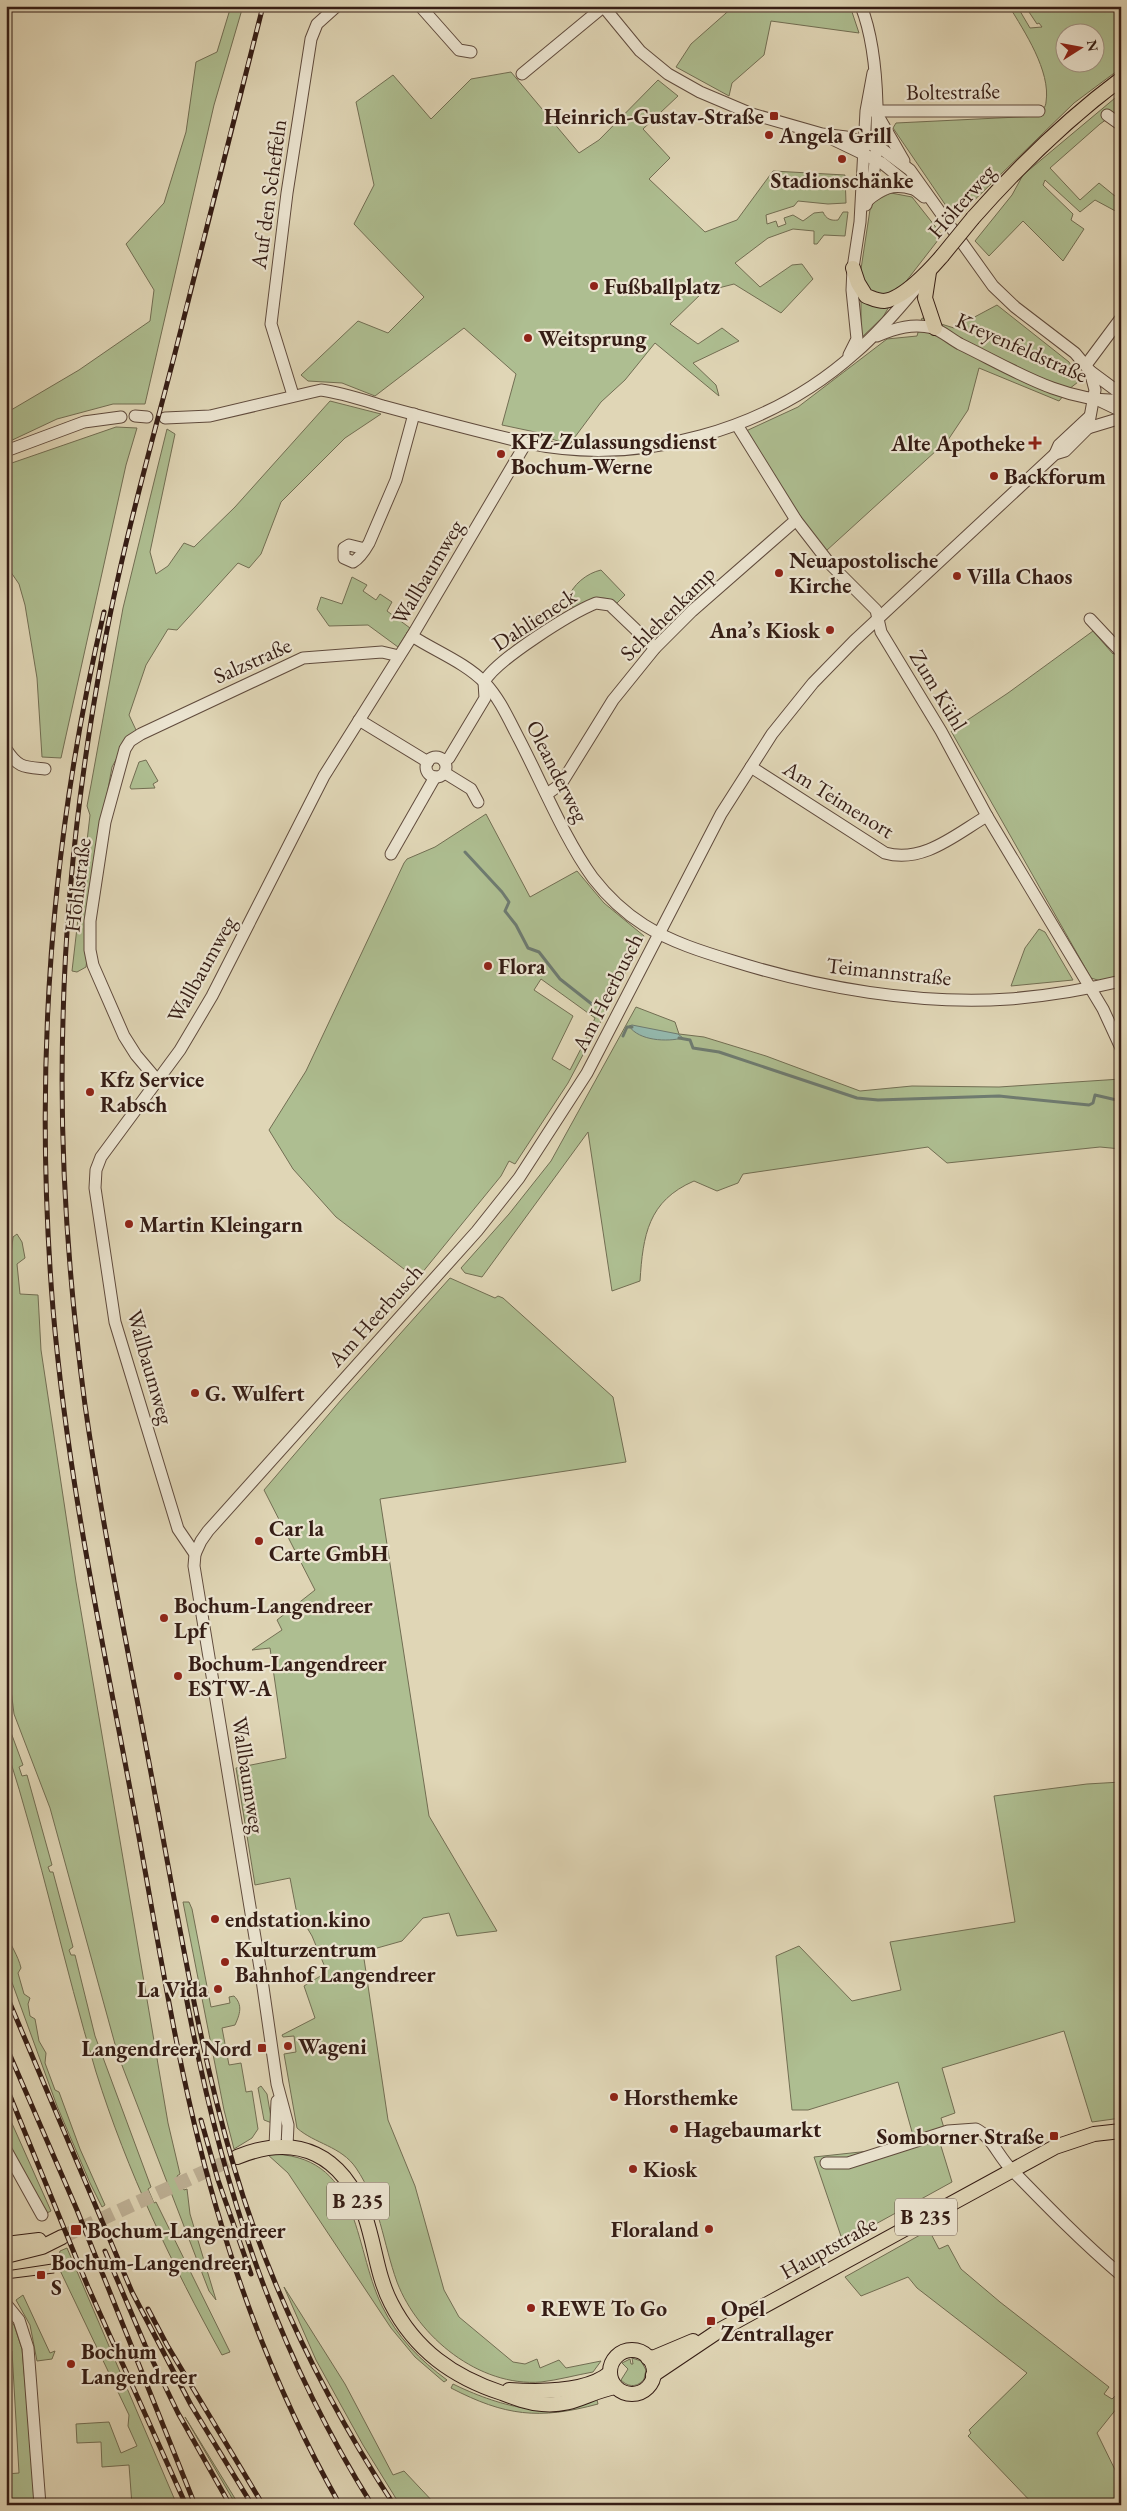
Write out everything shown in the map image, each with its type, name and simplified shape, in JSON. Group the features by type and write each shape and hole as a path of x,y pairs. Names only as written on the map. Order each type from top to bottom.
{"main road":[{"name":"Hölterweg","path":"929,272 1010,176 1080,111 1121,79"},
{"path":"853,268 866,296 878,301 892,299 929,272"},
{"path":"929,272 925,298 935,328"},
{"name":"Hauptstraße","path":"610,2373 612,2363 621,2353 638,2351 648,2358 665,2354 720,2330 1055,2147 1094,2134 1121,2130"},
{"path":"237,2157 281,2146"},
{"name":"B 235","path":"281,2146 314,2153 330,2163 351,2186 365,2217 389,2301 414,2339 446,2368 491,2390 526,2401 543,2404 580,2400 615,2387"},
{"path":"6,2244 62,2237 42,2247 6,2256"},
{"name":"Hauptstraße","path":"615,2387 625,2393 637,2394 647,2387 653,2375 720,2330"},
{"path":"648,2358 652,2366 653,2375"},
{"path":"610,2373 615,2387"},
{"name":"B 235","path":"491,2390 553,2391 596,2382 610,2373"}],"street":[{"name":"Auf den Scheffeln","path":"293,395 271,324 311,38 317,24 337,6"},
{"path":"420,6 459,50 470,52"},
{"path":"522,74 603,7 640,51 668,74 700,92 752,114 822,134 870,144 910,170"},
{"path":"860,222 867,201 874,73 866,8"},
{"path":"872,111 934,206"},
{"name":"Boltestraße","path":"872,111 1039,111"},
{"path":"1108,115 1121,125"},
{"path":"822,134 869,157 934,206"},
{"path":"165,418 210,416 293,395 321,390 337,392 526,443 564,448 600,450 664,444 737,425 791,398 846,361 857,339 852,290 853,268 869,157"},
{"path":"867,201 885,188 896,186 913,189"},
{"name":"Kreyenfeldstraße","path":"934,206 993,286 1016,307 1075,353 1088,368 1121,394"},
{"name":"Hölterweg","path":"846,361 871,338 929,272"},
{"path":"1121,318 1088,368 1095,390 1089,422 1121,418"},
{"path":"871,338 903,326 914,325 935,328"},
{"name":"Kreyenfeldstraße","path":"935,328 956,342 1065,393 1085,399 1121,400"},
{"name":"Kreyenfeldstraße","path":"1094,398 1121,411"},
{"path":"366,549 376,530 393,486 414,414"},
{"path":"135,416 148,417"},
{"path":"6,451 84,422 121,417"},
{"name":"Am Heerbusch","path":"195,1554 208,1531 477,1231 519,1178 587,1073 722,814 772,734 813,683 878,619 1056,454 1065,451 1089,422"},
{"name":"Zum Kühl","path":"737,425 796,520 830,564 876,610 881,632 941,731 987,816 1103,1008 1121,1048"},
{"name":"Wallbaumweg","path":"281,2146 288,2125 277,2084 262,1980 195,1572 195,1554 178,1529 115,1322 95,1188 96,1170 101,1157 180,1050 212,996 308,804 412,636 526,443"},
{"name":"Schlehenkamp","path":"547,794 561,784 613,700 655,648 692,611 796,520"},
{"name":"Dahlieneck","path":"484,682 488,675 515,652 596,603 610,605 655,648"},
{"path":"1090,619 1121,652"},
{"name":"Oleanderweg","path":"412,636 484,682 499,701 582,862 594,880 624,910 644,925 660,933"},
{"name":"Salzstraße","path":"130,741 150,729 303,658 382,652 399,656"},
{"path":"391,854 485,698 484,682"},
{"path":"359,720 428,762"},
{"name":"Hohlstraße","path":"130,741 120,759 105,822 90,922 90,950 93,965 121,1031 136,1056 158,1081"},
{"path":"6,749 14,762 20,766 45,769"},
{"path":"428,762 436,758 441,770 471,789 478,802"},
{"path":"428,762 427,771 441,770"},
{"name":"Am Teimenort","path":"751,767 885,854 898,857 909,857 930,850 987,816"},
{"name":"Teimannstraße","path":"660,933 693,949 761,970 815,984 878,993 940,998 1008,999 1090,988 1121,981"},
{"path":"826,2163 848,2163 948,2131 968,2128 976,2129 987,2137 1012,2170 1070,2229 1121,2275"},
{"path":"6,2150 42,2215"},
{"path":"6,2304 19,2320 27,2342 40,2505"}],"green space":[{"path":"231,6 243,6 214,105 145,404 113,404 57,419 6,443 6,413 79,370 150,321 154,290 126,244 164,203 186,132 196,62 217,52"},
{"path":"734,6 850,6 859,33 771,21 764,55 732,83 729,96 676,67 691,44"},
{"path":"1009,6 1017,6 1030,28 1042,27 1039,23 1037,24 1025,6 1121,6 1121,68 1074,103 955,219 893,128 896,123 1039,116 1046,104 1046,90 1040,65 1029,39"},
{"path":"511,72 579,153 599,140 658,80 678,96 643,129 670,158 649,179 705,232 737,220 773,171 845,175 846,203 828,204 798,201 794,206 766,215 767,224 776,221 778,227 786,224 784,218 793,215 803,221 814,213 823,212 827,218 838,220 843,212 848,212 845,236 824,235 817,244 814,244 814,231 793,229 768,238 735,263 760,287 792,265 802,264 813,279 781,313 734,284 703,292 670,324 698,344 722,328 739,341 693,363 716,385 719,396 655,343 625,380 601,402 569,445 552,439 554,436 502,425 516,374 464,328 375,396 342,383 308,381 301,375 358,321 388,333 424,297 354,224 374,185 356,102 393,75 431,119 471,79"},
{"path":"1121,93 1121,109 1100,124 1050,168 1080,200 1099,183 1121,201 1121,214 1095,200 1080,212 1045,180 1043,185 1073,214 1071,220 1084,229 1063,261 1023,221 989,256 975,241 1012,195 1023,175"},
{"path":"891,193 912,197 942,235 897,293 883,317 861,338 861,269 871,203"},
{"path":"997,305 1069,362 1074,371 1079,373 1078,382 1059,401 979,368 968,410 948,440 826,551 802,519 746,431 798,407 887,339 917,336 922,318 954,328"},
{"path":"330,401 381,414 345,438 281,502 261,554 249,568 238,563 177,630 168,629 146,665 129,715 136,730 125,743 112,767 104,811 86,967 77,972 72,971 90,815 87,806 123,608 167,429 175,434 150,552 156,574 168,566 184,543 194,547 235,507"},
{"path":"116,427 137,428 126,465 61,758 42,757 37,678 25,605 19,584 6,565 6,465"},
{"path":"601,570 625,595 616,604 606,598 601,598 575,610 568,599 573,589 585,577"},
{"path":"352,577 367,585 363,591 376,600 380,594 392,602 387,611 410,628 398,647 368,625 329,626 317,609 321,597 342,604"},
{"path":"1093,631 1113,654 1121,647 1121,974 1104,982 1091,978 951,731 1008,693"},
{"path":"146,760 158,781 153,784 155,788 131,789 130,787 139,762"},
{"path":"486,814 530,897 577,871 604,903 644,936 597,1029 592,1025 595,1018 541,979 534,990 573,1016 552,1059 570,1070 591,1029 594,1034 568,1083 515,1164 509,1161 501,1176 417,1279 336,1217 293,1169 269,1130 306,1071 404,863 407,859 435,847"},
{"path":"1039,929 1045,932 1073,980 1011,986 1025,948"},
{"path":"636,1007 675,1022 679,1034 704,1037 766,1056 860,1091 912,1086 999,1087 1121,1079 1121,1149 1100,1147 947,1163 928,1147 743,1174 738,1183 717,1191 694,1181 679,1189 657,1209 646,1234 640,1281 612,1291 588,1132 482,1277 465,1273 461,1268 509,1214 551,1161"},
{"path":"17,1234 22,1242 25,1258 17,1264 20,1294 38,1295 41,1350 76,1582 168,2123 180,2174 177,2176 184,2190 187,2189 190,2214 216,2300 209,2291 118,2055 50,1808 14,1714 6,1649 6,1364 10,1303 6,1302 13,1237"},
{"path":"450,1278 495,1298 498,1296 503,1298 613,1397 626,1462 380,1499 429,1816 497,1931 457,1936 449,1913 423,1918 402,1941 363,1952 388,2120 415,2186 444,2290 459,2317 513,2362 525,2364 537,2359 540,2368 559,2360 566,2368 601,2361 593,2372 541,2382 518,2381 495,2376 474,2367 435,2339 420,2322 397,2282 371,2195 356,2168 343,2155 297,2128 284,2054 296,2052 294,2036 283,2037 282,2035 315,2018 304,1986 327,1972 312,1936 296,1909 290,1878 255,1885 236,1768 286,1758 270,1648 252,1650 282,1630 277,1620 315,1590 264,1490"},
{"path":"6,1719 23,1765 19,1767 22,1776 27,1775 52,1865 48,1867 50,1872 53,1872 73,1947 69,1950 71,1955 75,1955 95,2036 151,2187 148,2189 230,2352 222,2355 168,2252 136,2181 108,2109 84,2032 31,1830 7,1750"},
{"path":"1121,1782 1121,2118 1092,2122 1064,2031 942,2068 955,2113 941,2118 944,2128 936,2130 952,2182 843,2242 814,2157 916,2146 898,2082 808,2110 792,2110 776,1956 799,1946 852,2001 901,1990 890,1942 1015,1922 994,1796 1087,1784"},
{"path":"183,1902 189,1902 192,1909 211,2007 230,2003 229,1997 234,1996 240,2006 235,2025 222,2028 229,2065 241,2063 246,2092 252,2091 258,2129 252,2138 234,2149 224,2110"},
{"path":"6,1932 20,1963 21,1968 18,1973 24,1994 30,1998 28,2004 30,2016 35,2019 39,2041 46,2053 45,2063 55,2090 59,2092 80,2149 105,2205 102,2207 57,2106 6,1966"},
{"path":"261,2086 267,2094 272,2123 264,2120 258,2088"},
{"path":"6,2110 51,2211 45,2214 6,2140"},
{"path":"267,2154 298,2158 321,2169 337,2185 349,2206 372,2282 388,2317 410,2347 447,2380 444,2382 415,2357 391,2328 288,2173"},
{"path":"929,2230 939,2249 948,2245 961,2269 1109,2387 1104,2394 1112,2399 1117,2394 1121,2397 1121,2403 1097,2433 1121,2482 1121,2505 1034,2505 968,2436 971,2433 969,2430 1027,2373 917,2288 908,2277 861,2296 845,2277"},
{"path":"67,2248 177,2505 132,2505 129,2465 102,2467 101,2442 77,2443 76,2424 109,2422 121,2453 137,2446 128,2426 129,2415 57,2264 60,2251"},
{"path":"284,2287 345,2384 393,2475 404,2471 436,2505 400,2505 363,2445 316,2360"},
{"path":"23,2295 50,2353 55,2351 52,2359 37,2361 30,2325 16,2300"},
{"path":"6,2316 14,2325 22,2349 36,2505 6,2505 6,2474 19,2473 12,2351 6,2350"},
{"path":"632,2358 641,2361 646,2370 644,2379 639,2384 633,2386 621,2380 628,2369 622,2363 630,2359 631,2364 633,2364"},
{"path":"453,2384 487,2398 524,2408 562,2409 596,2396 598,2404 558,2412 540,2413 506,2410 488,2405 451,2388"},
{"path":"185,2417 239,2505 236,2505"}],"water":[{"path":"629,1026 678,1034 683,1038 662,1040 646,1037 634,1031"}],"waterway":[{"path":"465,852 509,902 505,911 516,925 528,948 539,952 560,979 593,1005"},
{"path":"623,1036 627,1027 632,1027"},
{"path":"679,1038 690,1040 693,1048 719,1052 857,1098 878,1100 999,1096 1089,1105 1093,1103 1095,1095 1121,1101"}],"tunnel":[{"path":"62,2237 237,2157"}],"tram line":[{"path":"6,2271 52,2264"},
{"path":"6,2279 54,2273"}],"railway":[{"path":"263,6 127,537 111,610 88,738 76,831 67,925 62,1067 66,1212 79,1357 101,1504 190,1985 210,2076 234,2167 248,2211 282,2299 345,2425 394,2505"},
{"path":"104,612 71,784 59,871 51,959 47,1046 45,1134 48,1222 53,1309 68,1442 78,1508 167,1992 199,2145 228,2246 251,2313 292,2411 340,2505"},
{"path":"185,1991 215,2127 253,2257 277,2320 305,2382 336,2444 372,2505"},
{"path":"6,1994 132,2292 191,2405 252,2505"},
{"path":"6,2046 77,2210 195,2505"},
{"path":"6,2086 88,2287 186,2505"},
{"path":"201,2120 218,2180 251,2274"},
{"path":"105,2251 145,2345 178,2413 230,2505"},
{"path":"148,2309 167,2345 263,2505"}],"place":[{"name":"Heinrich-Gustav-Straße","path":"774,116"},
{"name":"Angela Grill","path":"769,135"},
{"name":"Stadionschänke","path":"842,159"},
{"name":"Fußballplatz","path":"594,286"},
{"name":"Weitsprung","path":"528,338"},
{"name":"Alte Apotheke","path":"1035,443"},
{"name":"KFZ-Zulassungsdienst Bochum-Werne","path":"501,454"},
{"name":"Backforum","path":"994,476"},
{"name":"Neuapostolische Kirche","path":"779,573"},
{"name":"Villa Chaos","path":"957,576"},
{"name":"Anaʼs Kiosk","path":"830,630"},
{"name":"Flora","path":"488,966"},
{"name":"Kfz Service Rabsch","path":"90,1092"},
{"name":"Martin Kleingarn","path":"129,1224"},
{"name":"G. Wulfert","path":"195,1393"},
{"name":"Car la Carte GmbH","path":"259,1541"},
{"name":"Bochum-Langendreer Lpf","path":"164,1618"},
{"name":"Bochum-Langendreer ESTW-A","path":"178,1676"},
{"name":"endstation.kino","path":"215,1919"},
{"name":"Kulturzentrum Bahnhof Langendreer","path":"225,1962"},
{"name":"La Vida","path":"218,1989"},
{"name":"Wageni","path":"288,2046"},
{"name":"Langendreer Nord","path":"262,2048"},
{"name":"Horsthemke","path":"614,2097"},
{"name":"Hagebaumarkt","path":"674,2129"},
{"name":"Somborner Straße","path":"1054,2136"},
{"name":"Kiosk","path":"633,2169"},
{"name":"Floraland","path":"709,2229"},
{"name":"Bochum-Langendreer","path":"76,2230"},
{"name":"Bochum-Langendreer S","path":"41,2275"},
{"name":"REWE To Go","path":"531,2308"},
{"name":"Opel Zentrallager","path":"711,2321"},
{"name":"Bochum Langendreer","path":"71,2364"}]}
